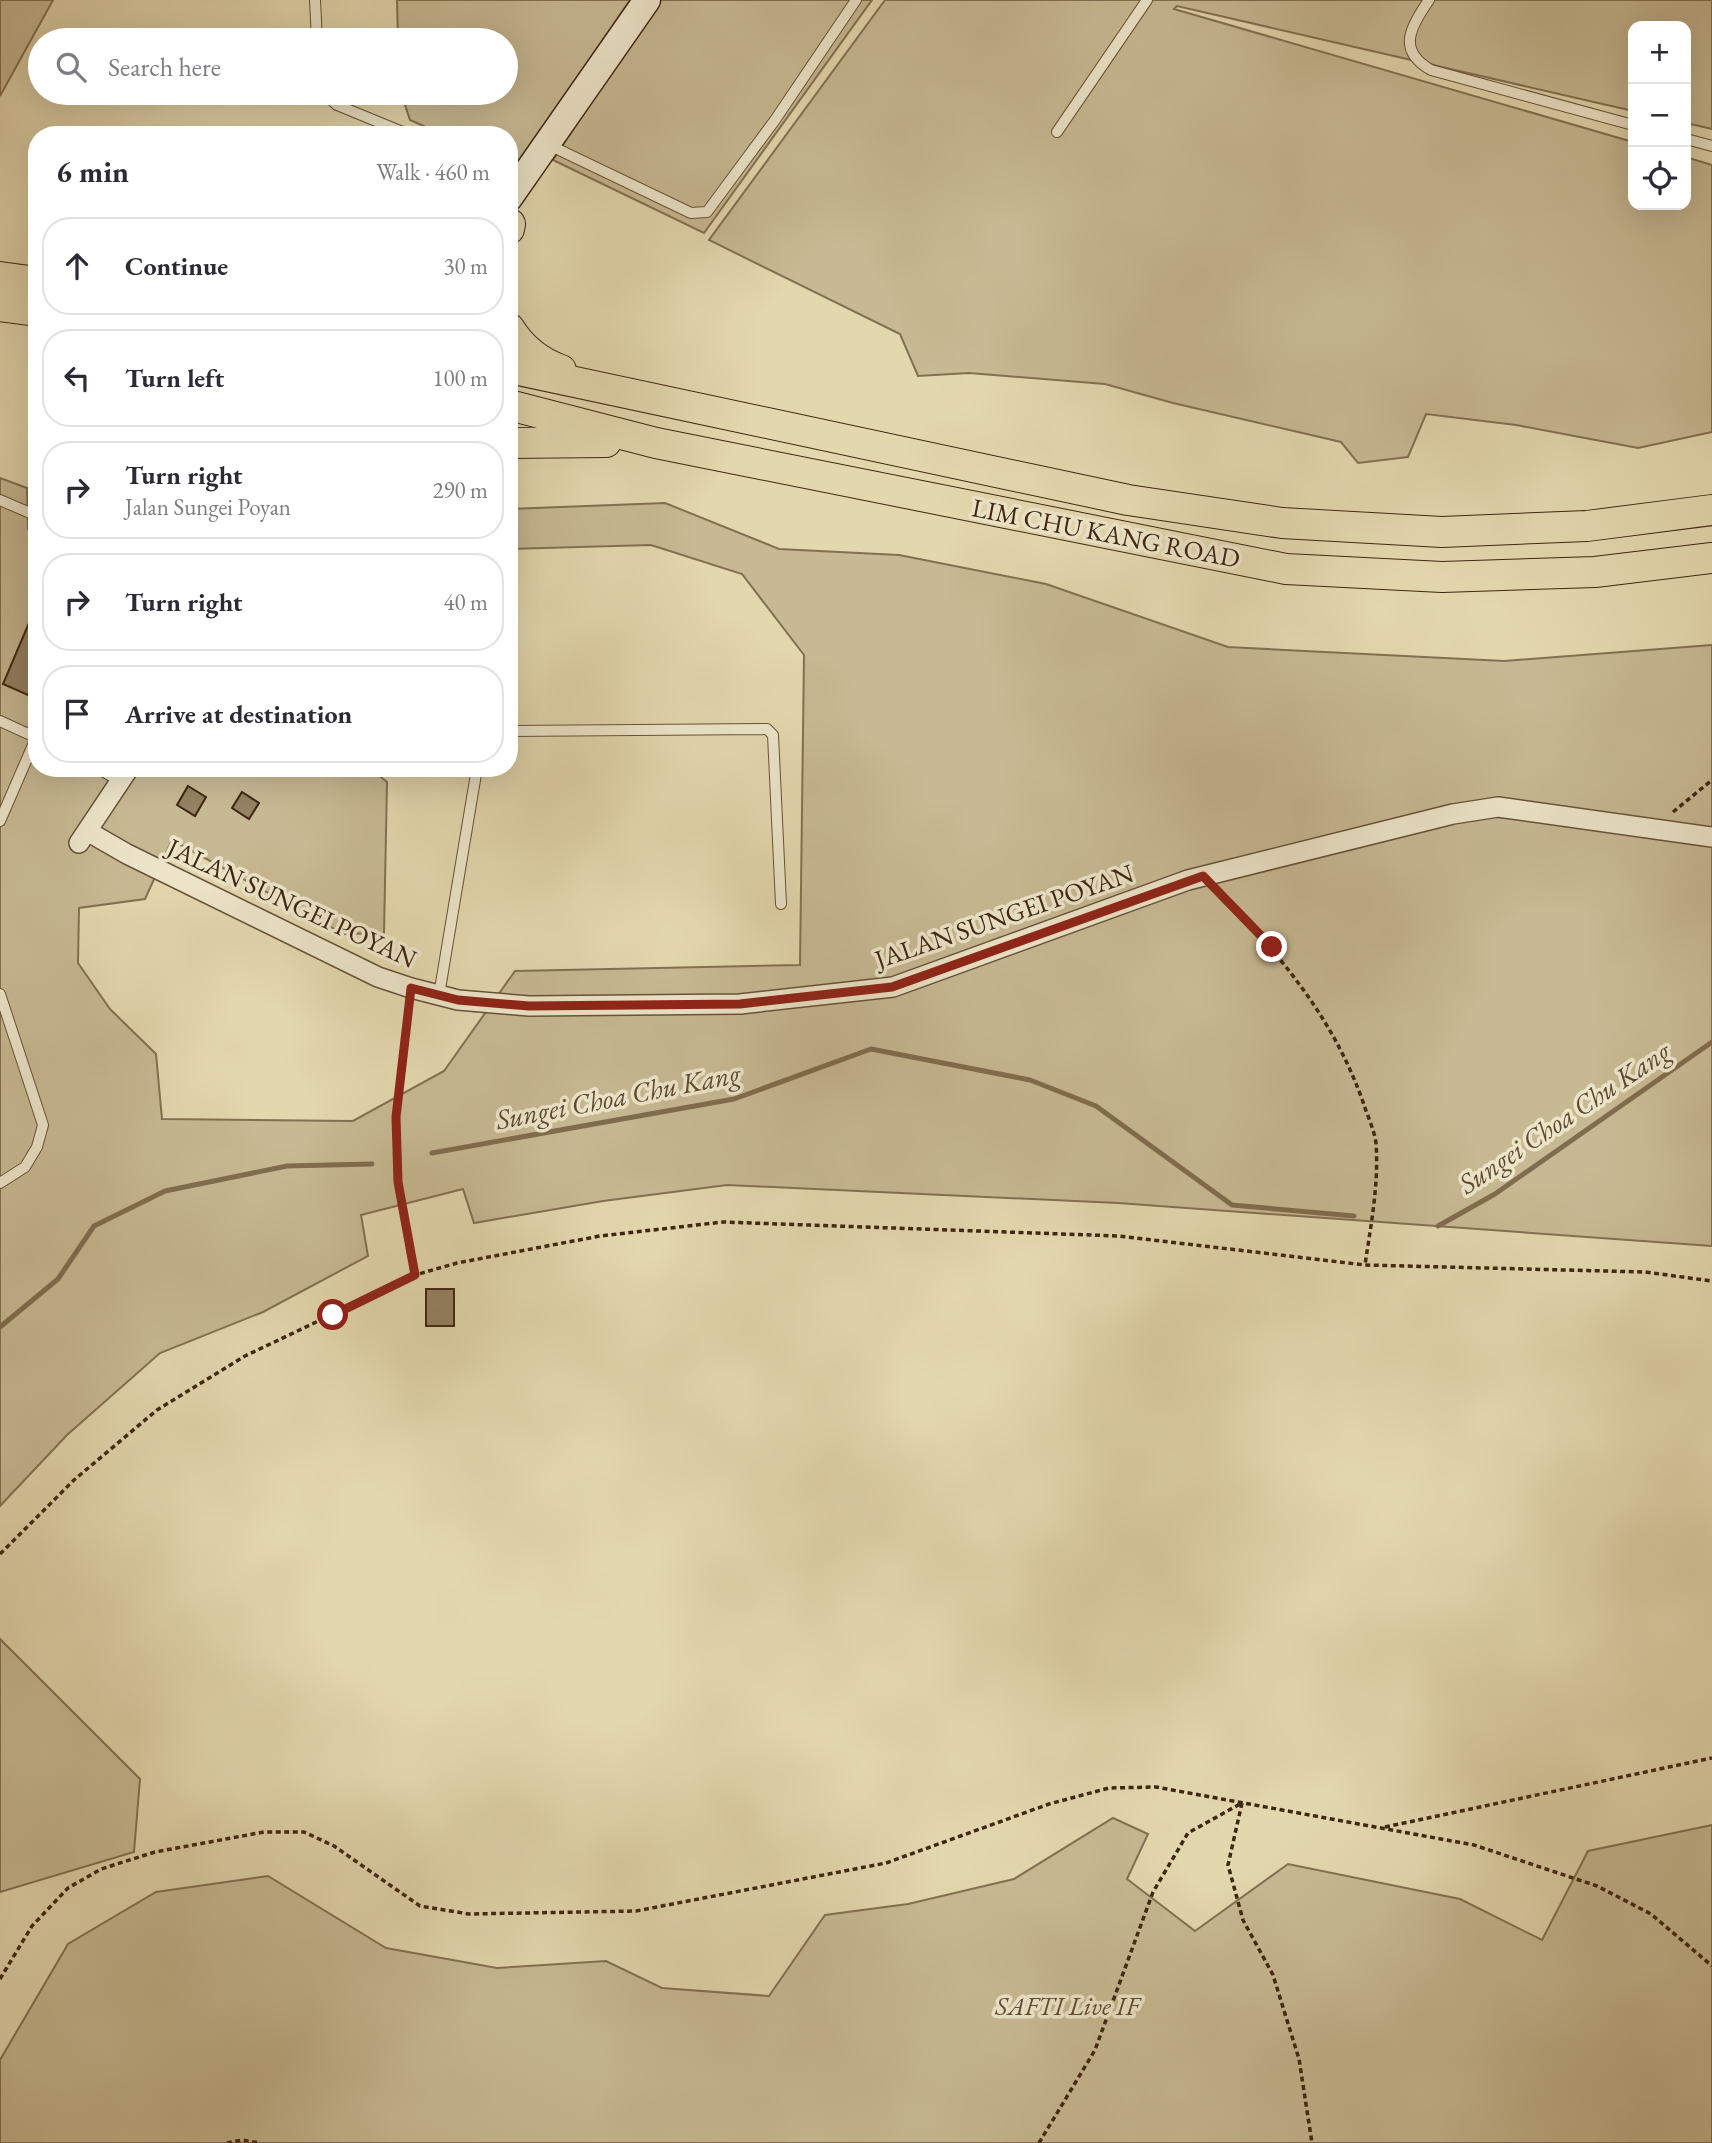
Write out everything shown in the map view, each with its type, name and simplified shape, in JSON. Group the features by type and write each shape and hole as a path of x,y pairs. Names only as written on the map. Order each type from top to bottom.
{"main road":[{"path":"0,277 28,281"},
{"path":"0,306 28,311"},
{"path":"518,344 546,365 614,390"},
{"name":"LIM CHU KANG ROAD","path":"518,370 1128,500 1282,523 1442,532 1587,526 1712,510"},
{"name":"LIM CHU KANG ROAD","path":"518,407 656,443 1286,569 1456,576 1595,572 1712,558"},
{"path":"518,443 656,443"}],"street":[{"path":"518,181 549,145 647,0"},
{"name":"JALAN SUNGEI POYAN","path":"123,777 83,837 127,854 378,976 458,1000 529,1006 740,1004 892,987 1203,876 1453,814 1498,807 1712,836"}],"lane":[{"path":"315,0 316,28"},
{"path":"549,145 691,213 707,212 775,120 856,0"},
{"path":"1057,132 1147,0"},
{"path":"1429,0 1416,20 1409,44 1412,57 1422,65 1431,70 1628,124"},
{"path":"337,105 388,126"},
{"path":"1691,140 1712,146"},
{"path":"0,500 28,512"},
{"path":"0,721 28,734"},
{"path":"518,732 767,729 773,735 781,904"},
{"path":"0,821 28,756"},
{"path":"439,995 475,777"},
{"path":"0,994 43,1125 37,1147 25,1167 0,1183"}],"path":[{"path":"1653,830 1712,780"},
{"path":"1203,876 1272,947 1303,986 1353,1074 1375,1139 1376,1150 1378,1182 1365,1265"},
{"path":"411,988 396,1117 398,1182 415,1275"},
{"path":"0,1554 74,1480 157,1410 245,1356 415,1275 457,1263 600,1236 723,1222 1119,1236 1365,1265 1645,1272 1712,1281"},
{"path":"1383,1827 1712,1758"},
{"path":"0,1979 32,1926 68,1888 101,1869 155,1852 264,1832 304,1832 334,1846 420,1906 469,1914 636,1911 886,1863 1049,1804 1110,1788 1156,1787 1474,1845 1597,1886 1651,1914 1712,1966"},
{"path":"1039,2143 1095,2050 1153,1892 1188,1833 1242,1803"},
{"path":"1242,1803 1228,1865 1242,1920 1273,1975 1299,2059 1312,2143"},
{"path":"227,2143 242,2140 260,2143"}],"green space":[{"path":"0,0 53,0 38,28 28,28 28,45 0,96"},
{"path":"397,0 630,0 518,165 518,126 424,126 410,120 405,105 518,105 518,28 398,28"},
{"path":"659,0 872,0 704,233 553,160"},
{"path":"885,0 1712,0 1712,129 1691,124 1691,21 1628,21 1628,110 1177,6 1174,9 1628,141 1628,210 1691,210 1691,159 1712,165 1712,432 1638,448 1516,425 1426,414 1408,457 1358,463 1341,442 1173,403 1105,384 969,373 918,376 900,334 709,240"},
{"path":"0,478 27,488 28,777 381,777 387,782 384,933 343,934 172,840 145,899 79,908 78,963 110,1009 156,1054 162,1119 353,1121 444,1071 515,971 800,965 804,655 742,574 651,545 518,549 518,509 665,503 779,549 899,555 1046,584 1228,647 1504,661 1712,645 1712,1246 1118,1203 727,1185 603,1201 474,1223 463,1189 361,1215 368,1256 263,1312 160,1353 67,1435 0,1506"},
{"path":"0,1639 140,1779 134,1852 0,1892"},
{"name":"SAFTI Live IF","path":"1113,1818 1148,1834 1127,1879 1195,1931 1288,1864 1460,1899 1542,1940 1588,1851 1712,1825 1712,2143 0,2143 0,2060 68,1944 156,1892 268,1876 386,1948 497,1968 606,1961 662,1988 769,1996 825,1915 908,1904 1014,1879"}],"building":[{"path":"28,625 28,695 3,684"},
{"path":"188,786 206,797 195,816 177,805"},
{"path":"242,792 259,803 249,819 232,808"},
{"path":"426,1289 454,1289 454,1326 426,1326"}],"waterway":[{"name":"Sungei Choa Chu Kang","path":"1438,1226 1495,1194 1712,1042"},
{"name":"Sungei Choa Chu Kang","path":"432,1153 734,1099 871,1049 1030,1080 1096,1106 1232,1205 1354,1216"},
{"name":"Sungei Choa Chu Kang","path":"0,1327 58,1279 94,1226 165,1191 287,1166 372,1164"}],"route":[{"path":"333,1315 415,1275 398,1182 396,1117 401,1054 411,988 458,1000 529,1006 740,1004 892,987 1203,876 1272,947"}]}
